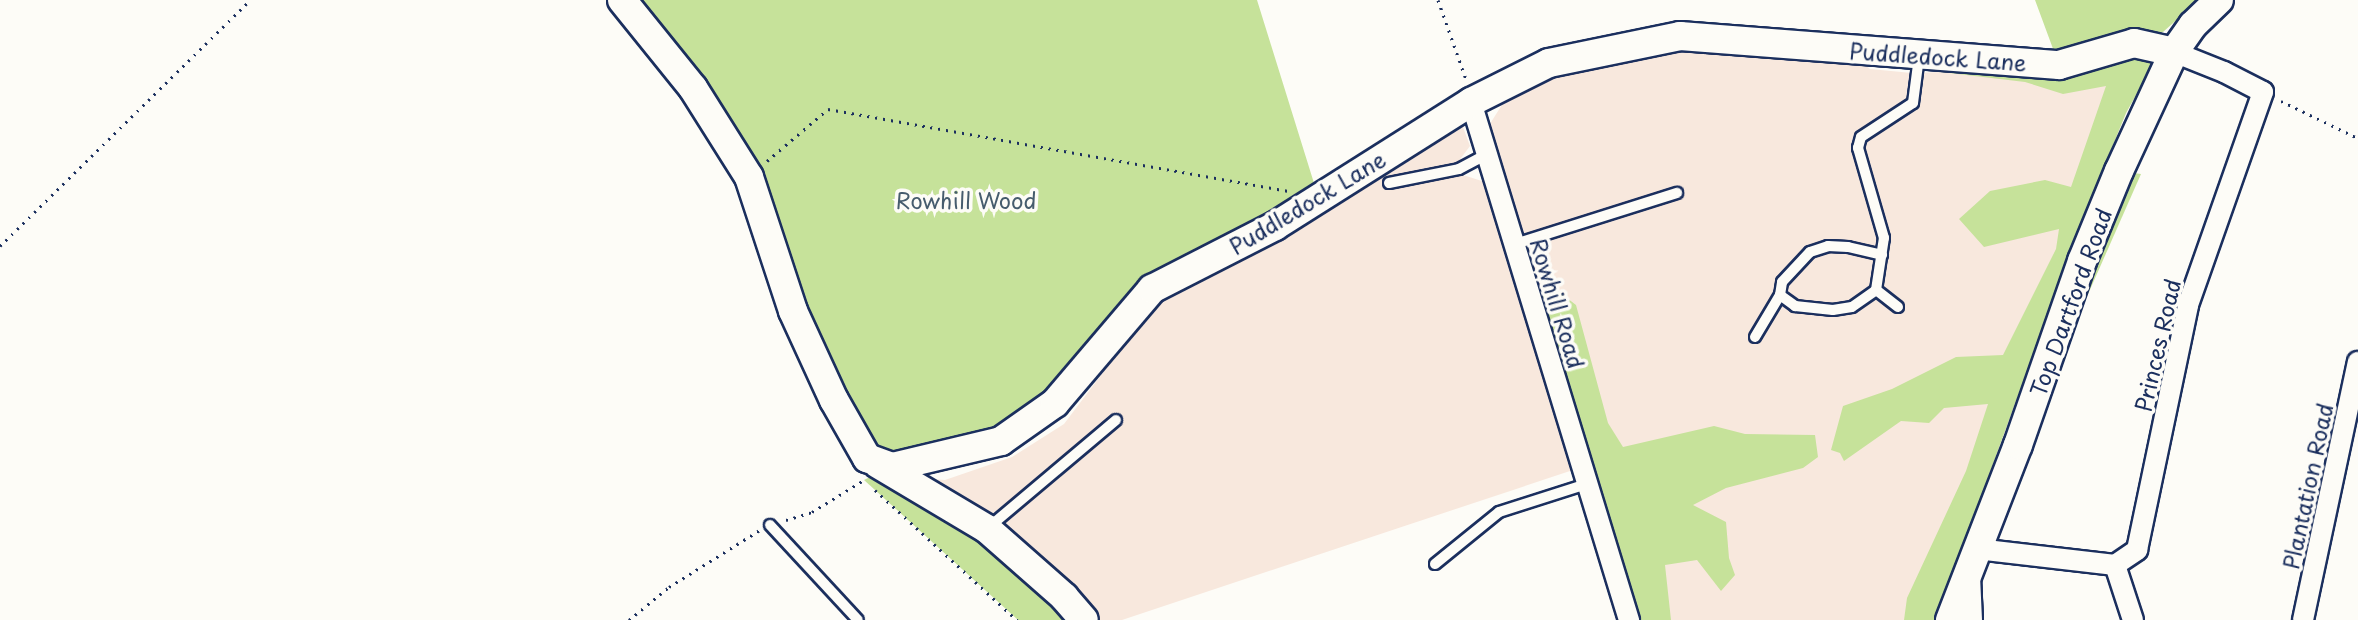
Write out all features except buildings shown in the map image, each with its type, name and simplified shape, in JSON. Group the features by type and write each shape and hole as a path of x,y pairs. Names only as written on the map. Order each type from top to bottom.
{"street":[{"path":"622,0 693,88 749,177 793,311 834,400 867,458 987,529 1064,597 1084,620"},
{"name":"Top Dartford Road","path":"1950,620 2095,229 2174,52 2193,25 2219,0"},
{"name":"Puddledock Lane","path":"867,458 892,467 1001,441 1055,403 1152,289 1275,226 1471,102 1549,63 1680,36 1919,57 2059,65 2134,43 2174,52"},
{"path":"2174,52 2263,92"},
{"name":"Princes Road","path":"2115,565 2137,550 2188,305 2263,92"},
{"name":"Rowhill Road","path":"1471,102 1629,620"},
{"name":"Plantation Road","path":"2303,620 2358,362"},
{"path":"1972,620 1973,559 2115,565 2133,620"}],"lane":[{"path":"1780,295 1795,306 1833,310 1852,307 1876,290 1883,230 1858,148 1861,137 1913,103 1919,57"},
{"path":"1389,183 1459,169 1487,154"},
{"path":"1515,244 1677,193"},
{"path":"1755,337 1780,295 1782,282 1792,267 1810,252 1828,246 1882,255"},
{"path":"1876,290 1898,307"},
{"path":"987,529 1116,420"},
{"path":"1435,564 1499,512 1587,484"},
{"path":"770,525 858,620"}],"path":[{"path":"0,246 250,0"},
{"path":"1438,0 1461,61 1471,102"},
{"path":"2263,92 2358,138"},
{"path":"749,177 828,109 1319,196"},
{"path":"629,620 669,587 770,525 812,512 863,480 1017,620"}],"shaded area":[{"path":"1682,42 1852,55 1870,69 1912,73 1941,72 1941,63 2159,53 2126,113 2078,231 1936,620 1641,620 1488,127 1510,92 1552,72"},
{"path":"1460,119 1470,146 1458,162 1459,169 1463,175 1485,182 1576,469 1122,620 1090,620 906,477 945,480 1012,457 1064,424 1161,296"}],"green space":[{"name":"Rowhill Wood","path":"627,0 1257,0 1318,196 1152,288 1001,440 870,457 750,176"},
{"path":"2035,0 2199,0 2163,32 2139,34 2059,65"},
{"path":"2159,53 2126,113 2078,231 1936,620 1904,620 1907,598 1966,471 1988,404 1944,408 1929,423 1901,421 1844,461 1840,453 1831,450 1843,406 1892,389 1956,357 2003,355 2056,249 2059,229 1984,247 1959,219 1990,191 2045,180 2071,187 2106,86 2063,94 2025,82 1941,72 1941,63 2090,62"},
{"path":"2120,171 2141,174 2085,301 2081,299"},
{"path":"1558,291 1576,305 1608,423 1623,447 1714,426 1745,434 1815,435 1818,457 1803,468 1726,488 1693,505 1726,522 1729,558 1735,575 1721,591 1697,560 1665,565 1671,620 1641,620 1537,294"},
{"path":"886,469 1084,620 1018,620 864,480"}]}
